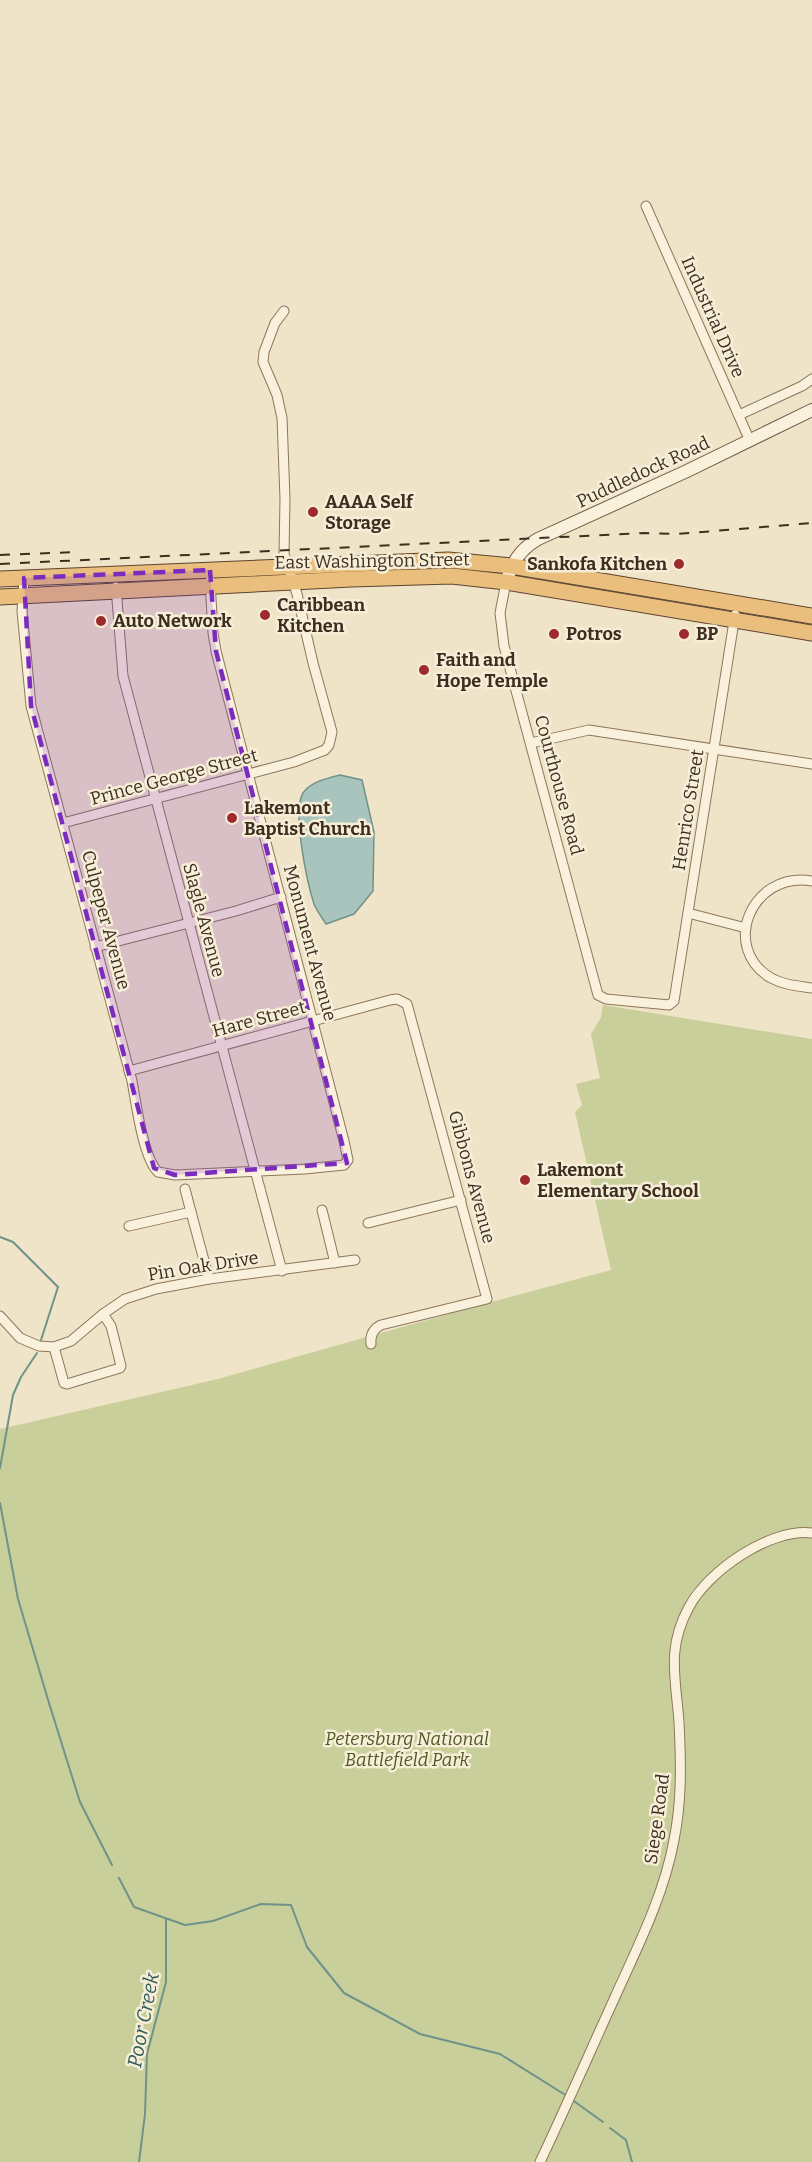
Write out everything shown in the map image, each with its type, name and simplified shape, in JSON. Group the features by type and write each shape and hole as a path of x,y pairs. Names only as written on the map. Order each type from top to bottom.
{"highway":[{"name":"East Washington Street","path":"0,579 448,560 511,566 812,616"},
{"name":"East Washington Street","path":"0,597 452,576 506,582 812,633"}],"main road":[{"name":"Puddledock Road","path":"506,582 511,566 520,551 538,539 812,410"}],"street":[{"name":"Industrial Drive","path":"646,206 750,441"},
{"path":"284,311 275,323 264,352 263,362 277,395 282,418 284,540 293,582"},
{"path":"739,415 802,386 812,379"},
{"name":"Monument Avenue","path":"210,570 216,651 314,1021 344,1141 347,1163 333,1167 254,1171"},
{"name":"Slagle Avenue","path":"116,574 122,668 282,1271"},
{"name":"Culpeper Avenue","path":"24,578 23,596 30,700 152,1164 158,1172 175,1175 254,1171"},
{"name":"Prince George Street","path":"63,823 249,775 325,750 329,745 332,732 293,582"},
{"name":"Courthouse Road","path":"506,582 500,613 504,646 598,995 606,999 646,1004 672,1004"},
{"name":"Henrico Street","path":"672,1004 737,604"},
{"path":"531,743 589,730 812,764"},
{"path":"812,881 786,882 767,890 755,904 746,928 749,948 763,972 781,982 812,988"},
{"path":"95,947 236,911 281,897"},
{"path":"687,913 746,928"},
{"name":"Hare Street","path":"129,1071 397,999 403,1000 408,1006 424,1063"},
{"name":"Gibbons Avenue","path":"371,1344 374,1330 381,1325 487,1299 424,1063"},
{"path":"185,1189 209,1279"},
{"path":"368,1223 461,1200"},
{"path":"322,1210 335,1263"},
{"path":"129,1226 191,1212"},
{"name":"Pin Oak Drive","path":"54,1347 74,1339 102,1314 125,1299 156,1289 209,1279 355,1260"},
{"path":"0,1316 3,1326 20,1338 39,1346 54,1347 64,1383 67,1384 122,1366 111,1326 102,1314"},
{"name":"Siege Road","path":"540,2162 649,1922 668,1868 675,1840 681,1785 678,1705 673,1664 675,1648 688,1607 704,1585 741,1555 779,1538 812,1533"}],"highlighted area":[{"path":"210,570 216,651 347,1163 175,1175 154,1168 31,706 24,578"}],"green space":[{"name":"Petersburg National Battlefield Park","path":"603,1005 812,1039 812,2162 0,2162 0,1429 218,1379 611,1270 575,1112 582,1105 576,1084 600,1078 591,1034 601,1017"}],"water":[{"path":"340,775 362,780 374,832 373,891 354,914 326,924 314,904 308,880 300,831 300,802 303,793 310,786"}],"waterway":[{"path":"0,1237 13,1242 58,1287 41,1340"},
{"path":"0,1468 13,1395 21,1377 37,1353"},
{"path":"0,1503 18,1599 49,1703 80,1802 112,1865"},
{"path":"119,1878 134,1907 185,1925 213,1921 261,1904 291,1905 307,1947 344,1993 420,2034 500,2054 567,2096"},
{"name":"Poor Creek","path":"139,2162 145,2114 147,2054 166,1982 166,1919"},
{"path":"571,2099 603,2122"},
{"path":"610,2128 626,2140 632,2162"}],"railway":[{"path":"0,564 645,533 677,534 812,523"},
{"path":"0,555 78,552"}],"place":[{"name":"AAAA Self Storage","path":"313,512"},
{"name":"Sankofa Kitchen","path":"679,564"},
{"name":"Caribbean Kitchen","path":"265,615"},
{"name":"Auto Network","path":"101,621"},
{"name":"Potros","path":"554,634"},
{"name":"BP","path":"684,634"},
{"name":"Faith and Hope Temple","path":"424,670"},
{"name":"Lakemont Baptist Church","path":"232,818"},
{"name":"Lakemont Elementary School","path":"525,1180"}]}
